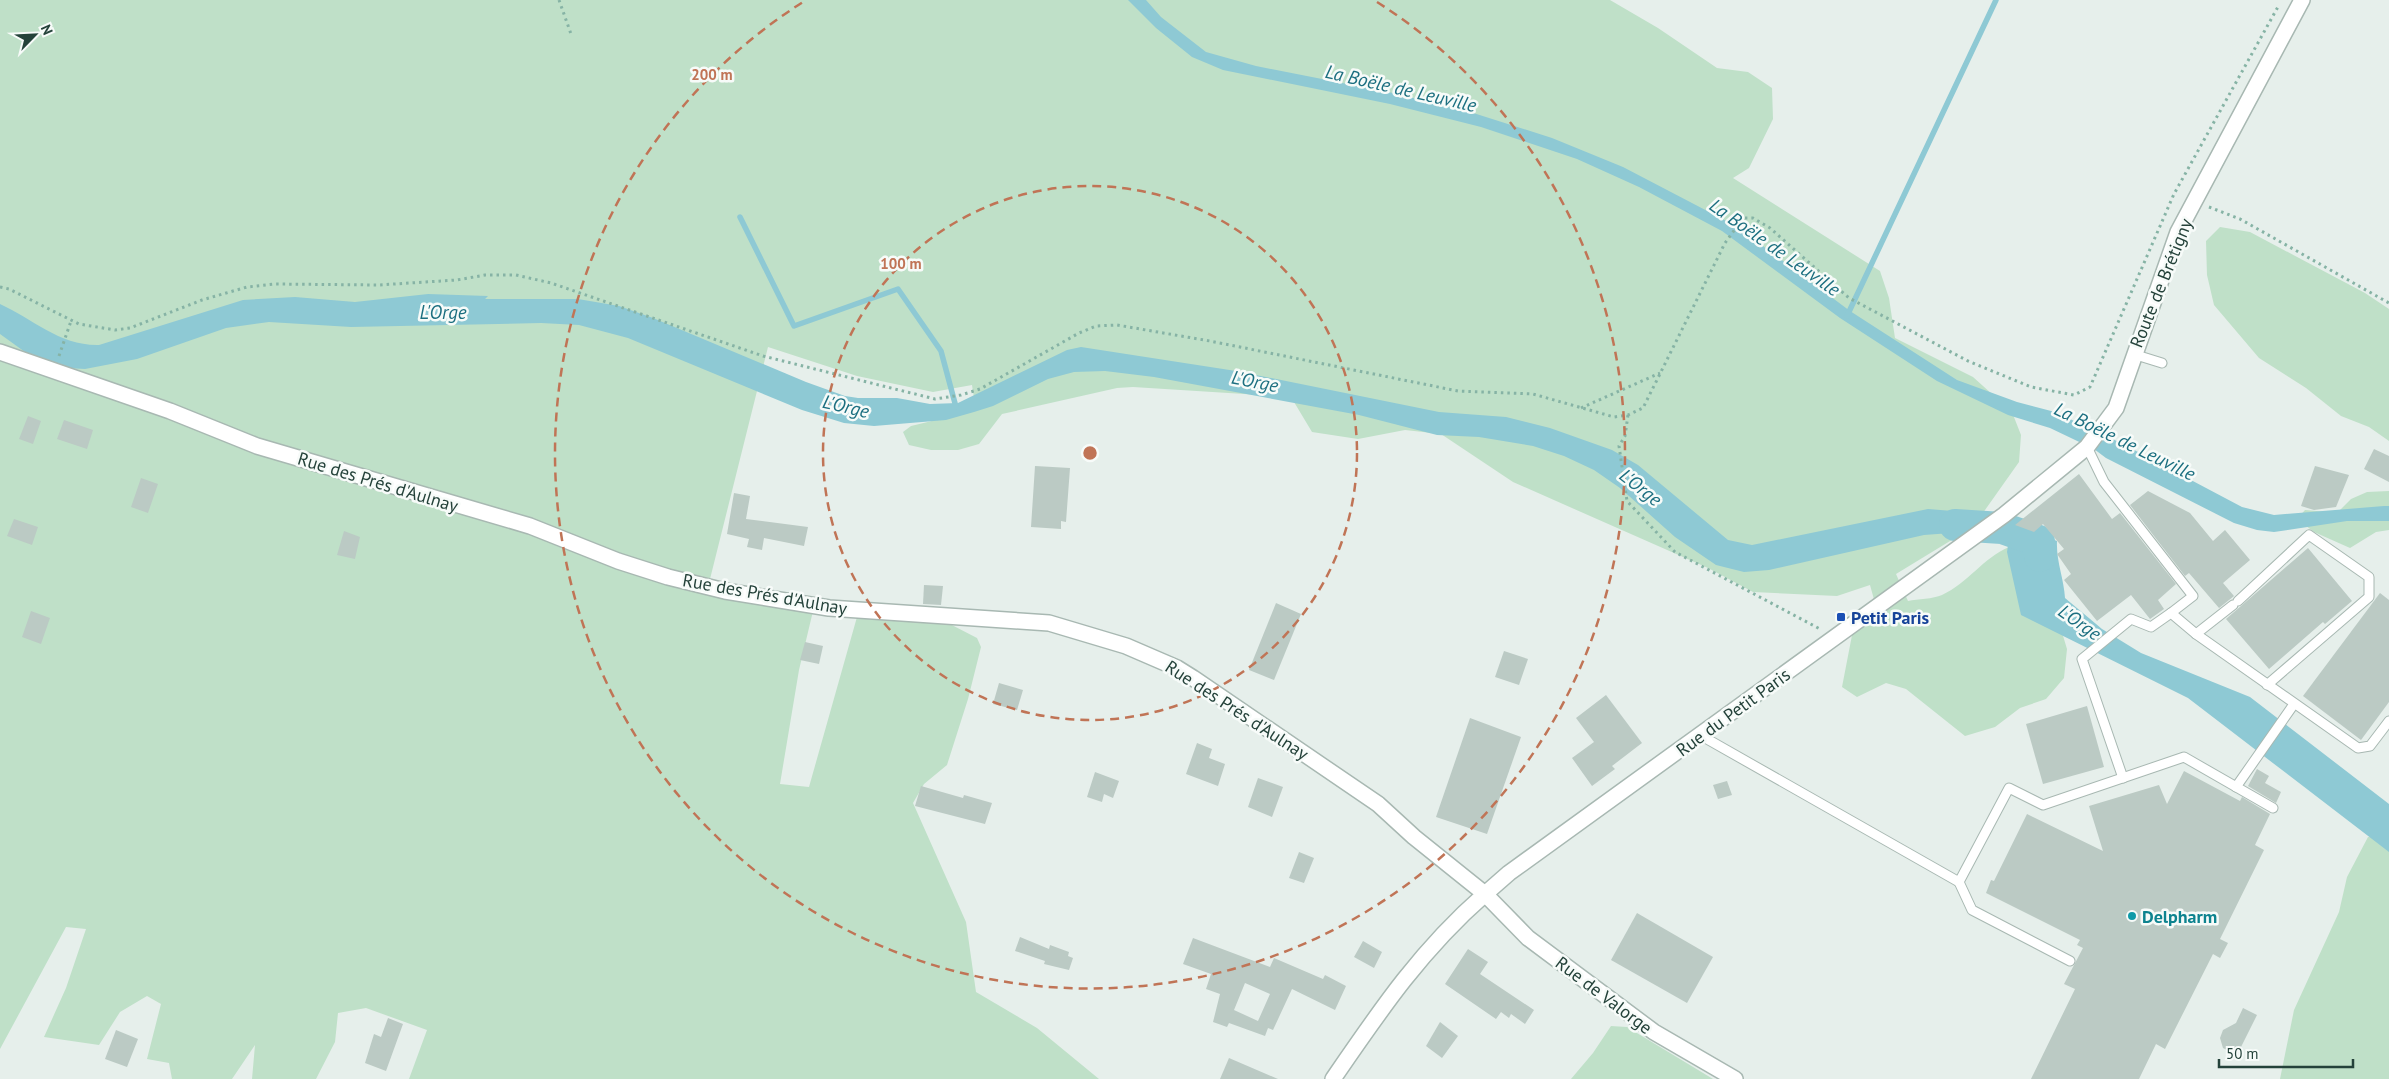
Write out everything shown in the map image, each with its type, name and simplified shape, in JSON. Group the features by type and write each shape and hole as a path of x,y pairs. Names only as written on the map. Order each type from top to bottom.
{"street":[{"name":"Route de Brétigny","path":"1981,531 2004,515 2087,447 2104,427 2116,408 2133,354 2178,232 2302,0"},
{"name":"Rue des Prés d'Aulnay","path":"0,352 170,411 257,446 530,526 618,561 668,577 725,591 829,608 1049,623 1126,646 1177,668 1193,678 1378,804 1414,837 1485,894"},
{"name":"Rue du Petit Paris","path":"1333,1079 1383,1006 1428,949 1509,873 1981,531"},
{"name":"Rue de Valorge","path":"1485,894 1528,938 1654,1032 1735,1079"}],"lane":[{"path":"2133,354 2162,363"},
{"path":"2087,447 2104,482 2193,596 2151,627 2130,619 2082,659 2123,778"},
{"path":"2196,634 2235,603 2309,535 2369,578 2369,597 2267,685"},
{"path":"2171,613 2196,634 2358,748 2370,746 2389,721"},
{"path":"2236,787 2294,704"},
{"path":"1700,735 1959,882 1972,910 2070,961"},
{"path":"1959,882 2009,788 2043,805 2184,758 2273,808"}],"path":[{"path":"559,0 570,34"},
{"path":"0,287 9,289 71,321 115,330 130,328 202,300 247,287 275,284 379,285 457,280 485,275 516,275 551,283 763,356 935,399 961,395 980,389 1079,333 1096,326 1117,325 1210,341 1458,391 1533,394 1614,417 1643,408 1726,242 1743,218 1753,218 1770,228 1848,298 1863,304 1968,361 2031,387 2074,395 2090,387 2174,194 2282,0"},
{"path":"2240,219 2389,303"},
{"path":"54,371 71,321"},
{"path":"1580,408 1660,373"},
{"path":"1628,414 1620,446 1627,501 1675,552 1827,633"}],"green space":[{"path":"0,0 1610,0 1658,28 1717,68 1748,72 1772,88 1773,119 1749,168 1733,178 1880,271 1889,298 1895,338 1973,377 2012,412 2021,435 2019,462 1973,527 1896,574 1908,601 1934,597 1942,595 1960,584 1991,557 2009,547 2058,619 2067,649 2064,678 2046,699 2020,708 1995,727 1965,736 1906,689 1886,683 1857,697 1842,687 1853,630 1875,603 1870,585 1837,596 1753,592 1708,568 1513,482 1441,434 1405,430 1358,439 1312,432 1291,397 1133,387 1117,388 1002,414 979,444 958,450 931,450 909,445 903,432 911,426 961,414 974,398 972,385 933,392 857,376 768,347 706,595 813,611 799,670 780,784 809,787 857,617 874,620 892,616 946,622 977,638 981,647 968,699 947,765 924,784 913,803 966,922 976,992 1037,1028 1099,1079 409,1079 427,1030 366,1008 338,1013 335,1042 316,1079 252,1079 255,1045 232,1079 172,1079 169,1063 147,1059 161,1004 147,996 120,1012 99,1045 44,1037 66,988 86,929 66,927 0,1049"},
{"path":"2220,227 2250,232 2365,293 2389,309 2389,441 2369,427 2341,416 2306,388 2259,358 2214,305 2207,275 2206,241"},
{"path":"2389,491 2389,530 2376,532 2350,548 2314,532 2297,519 2305,510 2339,511 2351,499 2367,492"},
{"path":"2384,836 2389,838 2389,1079 2280,1079 2294,1010 2339,912 2347,877 2368,837"},
{"path":"1611,1026 1627,1027 1713,1079 1571,1079 1593,1053"}],"water":[{"path":"1128,0 1146,0 1161,17 1206,52 1256,66 1393,93 1467,111 1552,138 1623,167 1736,226 1850,311 1957,380 2017,402 2055,412 2121,443 2242,507 2274,515 2389,506 2389,521 2347,521 2274,532 2257,530 2234,523 2106,458 2094,449 2050,428 2008,415 1937,381 1840,318 1722,231 1639,187 1577,159 1481,127 1390,104 1223,70 1192,57 1156,28"},
{"path":"428,294 488,296 485,299 578,299 619,306 653,318 806,382 845,396 858,398 897,398 930,404 958,403 1067,350 1081,347 1236,371 1439,412 1506,417 1550,428 1612,450 1638,465 1728,540 1752,545 1928,509 1965,512 2001,523 1978,531 1924,535 1769,570 1744,572 1716,565 1675,537 1620,488 1594,470 1564,456 1533,446 1479,437 1437,435 1359,415 1154,377 1105,371 1074,372 1048,379 993,406 946,420 874,426 844,423 802,410 628,338 579,325 541,323 351,327 269,322 226,328 137,359 85,369 67,368 25,352 0,334 0,304 59,336 85,344 99,345 243,300 295,297 355,302"},
{"path":"2015,525 2057,541 2065,598 2102,629 2141,653 2250,697 2389,804 2389,852 2188,698 2021,615 2007,552 2009,539 2001,534 2017,528"}],"building":[{"path":"28,416 41,421 33,444 19,439"},
{"path":"64,420 93,430 87,449 57,439"},
{"path":"2374,449 2389,456 2389,482 2364,469"},
{"path":"1035,466 1070,468 1066,522 1061,521 1061,529 1031,527"},
{"path":"2315,466 2349,475 2336,507 2314,510 2301,506"},
{"path":"2079,474 2112,519 2120,513 2176,584 2158,600 2164,609 2150,619 2131,595 2097,621 2064,580 2071,574 2057,554 2064,549 2043,524 2034,532 2015,525"},
{"path":"141,478 158,484 148,513 131,507"},
{"path":"2148,491 2190,513 2213,541 2225,530 2250,560 2223,583 2234,596 2219,608 2189,573 2185,576 2130,505"},
{"path":"734,493 750,496 746,519 808,527 804,546 764,538 762,550 747,547 749,539 727,534"},
{"path":"14,519 38,527 32,545 7,536"},
{"path":"344,531 360,537 355,559 337,555"},
{"path":"2308,548 2352,601 2325,624 2323,622 2269,669 2226,619"},
{"path":"924,585 943,586 941,605 923,604"},
{"path":"2380,593 2389,600 2389,702 2361,740 2303,696"},
{"path":"1276,603 1301,614 1274,680 1249,670"},
{"path":"31,611 50,618 41,644 22,637"},
{"path":"805,642 823,646 819,664 800,660"},
{"path":"1504,651 1528,659 1519,685 1495,677"},
{"path":"999,683 1023,690 1017,710 993,704"},
{"path":"1606,695 1642,743 1612,766 1615,769 1592,786 1572,758 1594,742 1576,718"},
{"path":"2087,706 2104,767 2043,784 2026,724"},
{"path":"1470,718 1521,737 1487,834 1436,817"},
{"path":"1197,743 1212,749 1209,758 1225,764 1218,786 1186,774"},
{"path":"2257,769 2269,776 2265,783 2281,792 2276,803 2248,786"},
{"name":"Delpharm","path":"2184,771 2240,801 2242,797 2270,814 2255,845 2264,850 2220,939 2228,943 2220,958 2213,954 2165,1049 2156,1044 2139,1079 2031,1079 2075,989 2064,984 2083,948 2077,945 2080,940 1986,893 1991,880 1994,881 2027,814 2103,851 2089,806 2159,785 2167,804"},
{"path":"1095,772 1119,781 1113,798 1104,794 1102,802 1087,797"},
{"path":"1258,778 1283,787 1272,817 1248,807"},
{"path":"1727,781 1732,795 1718,799 1713,785"},
{"path":"921,786 963,798 964,795 992,803 985,824 915,806"},
{"path":"1299,852 1314,858 1304,883 1289,878"},
{"path":"1637,913 1713,957 1687,1003 1611,960"},
{"path":"1020,937 1049,949 1050,945 1069,952 1068,956 1073,958 1069,970 1044,964 1045,961 1015,951"},
{"path":"1193,938 1270,967 1274,958 1323,979 1325,975 1346,986 1335,1010 1292,989 1273,1030 1268,1028 1265,1036 1229,1023 1227,1027 1213,1022 1220,994 1206,989 1211,974 1183,964","holes":["1245,983 1270,994 1258,1021 1234,1010"]},
{"path":"1363,941 1382,952 1374,968 1354,957"},
{"path":"1468,949 1488,962 1480,974 1534,1010 1525,1024 1511,1014 1509,1018 1501,1012 1496,1019 1445,984"},
{"path":"2243,1008 2257,1015 2240,1049 2231,1052 2223,1048 2220,1038 2223,1030 2236,1023"},
{"path":"388,1018 403,1024 386,1071 365,1063 374,1034 381,1037"},
{"path":"1440,1022 1458,1036 1442,1058 1426,1046"},
{"path":"116,1030 138,1039 127,1067 105,1059"},
{"path":"1229,1058 1278,1079 1220,1079"}],"waterway":[{"path":"1847,316 1996,0"},
{"path":"740,217 794,326 898,289 941,351 956,407"},
{"name":"L'Orge","path":"1955,525 2002,528 2039,541 2040,556"}],"place":[{"name":"Petit Paris","path":"1841,617"},
{"name":"Delpharm","path":"2132,916"}],"water label":[{"name":"La Boële de Leuville","path":"1401,88"},
{"name":"La Boële de Leuville","path":"1775,247"},
{"name":"La Boële de Leuville","path":"2125,441"}]}
